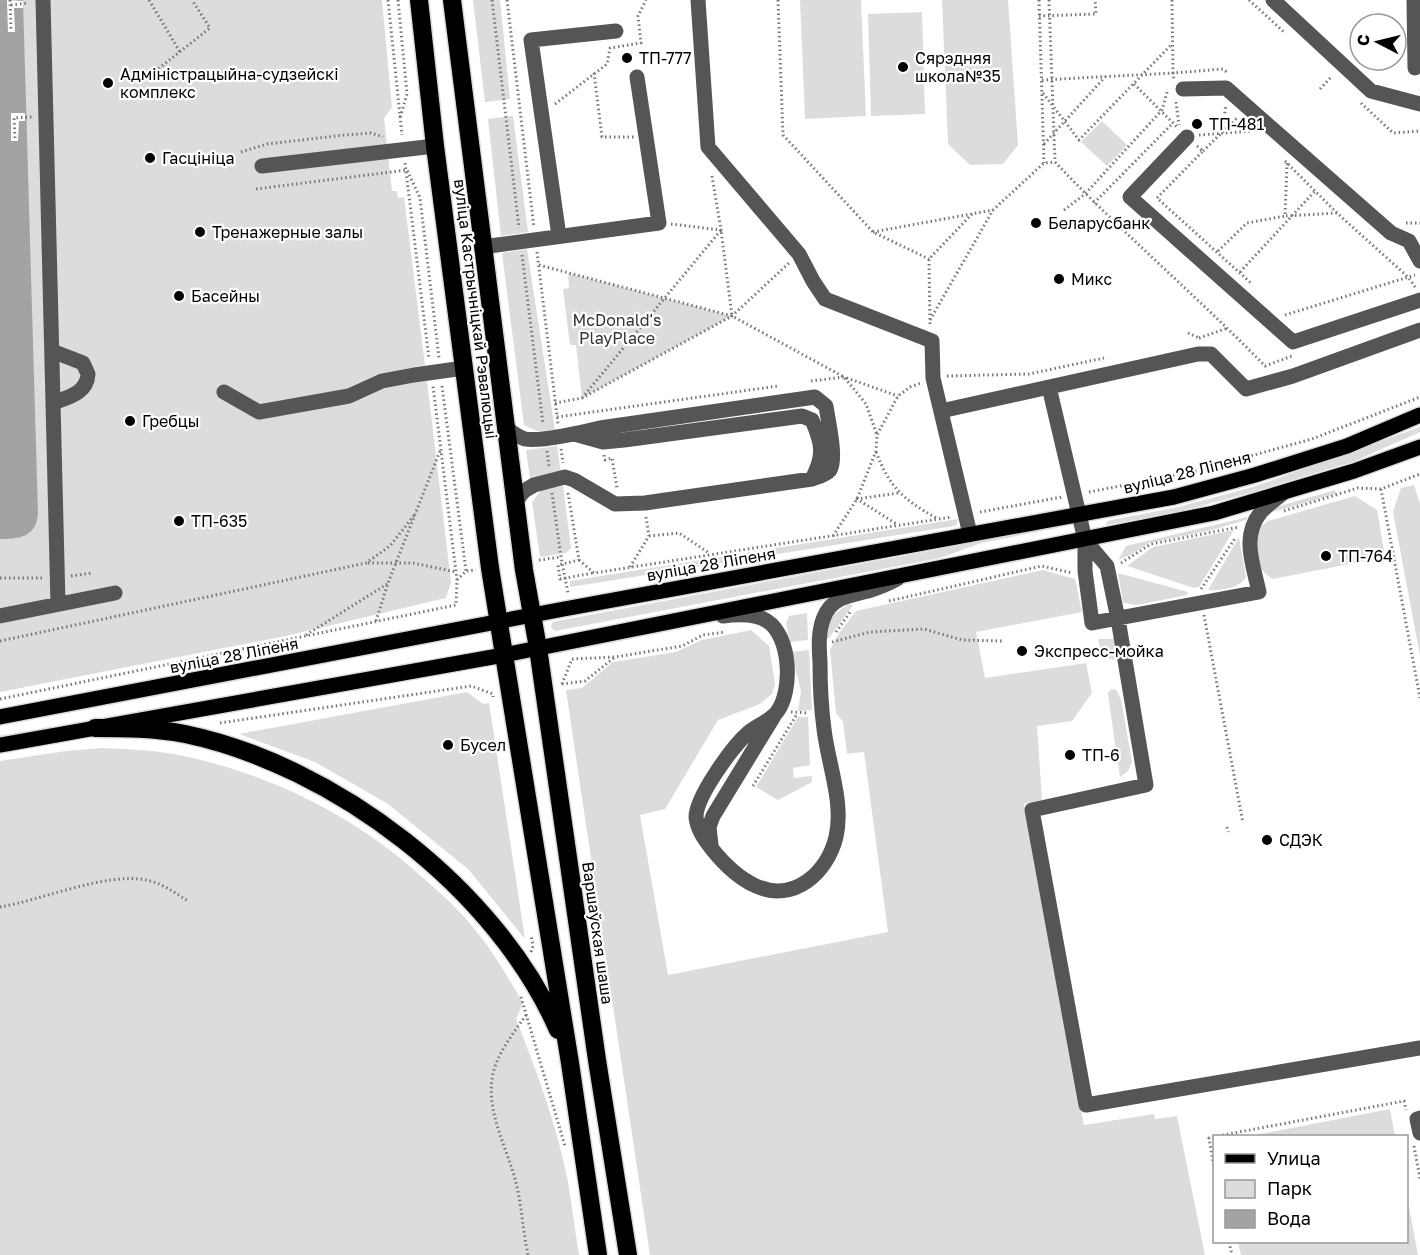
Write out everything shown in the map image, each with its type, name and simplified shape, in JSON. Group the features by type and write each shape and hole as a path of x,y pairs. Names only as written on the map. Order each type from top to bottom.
{"highway":[{"name":"вуліца Кастрычніцкай Рэвалюцыі","path":"419,0 435,146 499,623"},
{"name":"вуліца Кастрычніцкай Рэвалюцыі","path":"452,0 531,616"},
{"name":"Варшаўская шаша","path":"531,616 538,648 597,1060 628,1255"},
{"path":"499,623 570,1063 598,1255"},
{"path":"95,728 147,728 209,740 274,761 326,787 383,824 442,874 498,931 549,1008 570,1063"}],"main road":[{"name":"вуліца 28 Ліпеня","path":"0,717 1174,497 1255,475 1347,446 1420,415"},
{"path":"0,745 504,655 1214,513 1283,494 1420,447"}],"lane":[{"path":"43,0 58,604"},
{"path":"698,0 708,147 799,254 825,299 932,341 933,378 970,534"},
{"path":"1273,0 1371,91 1420,104"},
{"path":"1414,0 1415,68"},
{"path":"558,236 531,40 616,31"},
{"path":"482,247 659,223 637,77"},
{"path":"1178,93 1226,88 1391,233 1415,239 1420,261"},
{"path":"1186,137 1130,197 1293,342 1419,296"},
{"path":"261,166 402,142 435,146"},
{"path":"942,411 1198,354 1211,354 1246,389 1293,376 1420,330"},
{"path":"52,351 83,363 88,374 86,386 82,390 53,403"},
{"path":"224,392 259,412 349,396 382,381 464,368"},
{"path":"1049,387 1085,540 1085,571 1092,623 1259,592 1249,535 1261,512 1283,494"},
{"path":"505,427 518,436 528,439 575,434 600,428 815,397 826,406 833,459 826,474 812,479 645,503 615,504 574,480 558,478 534,485 524,491 515,502"},
{"path":"575,434 603,442 802,416 812,420 819,436 820,465 812,479"},
{"path":"1085,540 1107,566 1146,785 1032,810 1086,1105 1420,1048"},
{"path":"675,620 753,615 768,621 779,634 787,661 787,682 778,711 711,821 709,839 715,853 737,875 768,890 790,890 811,880 819,871 832,849 837,822 836,798 822,712 820,636 822,620 829,607 840,598 877,588 905,575"},
{"path":"0,616 115,593"},
{"path":"1413,1115 1417,1119 1420,1133"}],"path":[{"path":"11,29 10,2 27,4 31,0"},
{"path":"148,0 180,52"},
{"path":"142,74 153,73 210,28 192,0"},
{"path":"0,699 456,605 456,572 402,142 388,0"},
{"path":"398,0 407,94 400,120"},
{"path":"492,0 528,241 558,478 563,563"},
{"path":"507,0 528,241 539,265 555,403 552,436 558,478 579,560 594,573"},
{"path":"554,105 607,64 609,48 641,43 638,16 646,0"},
{"path":"778,0 783,135 873,232 929,259"},
{"path":"1039,0 1044,163"},
{"path":"1049,0 1055,162 1094,203 1228,328 1265,366"},
{"path":"1039,16 1096,14 1095,0"},
{"path":"1043,93 1079,140 1172,44"},
{"path":"594,73 602,137 646,137"},
{"path":"1042,80 1173,73"},
{"path":"1134,84 1180,130 1178,93 1173,73"},
{"path":"1064,210 1085,194 1162,111 1173,73"},
{"path":"1044,144 1106,76"},
{"path":"1320,89 1332,76"},
{"path":"1186,137 1222,132 1254,131 1226,103 1222,132"},
{"path":"1238,116 1157,198 1255,287"},
{"path":"15,138 14,118 26,117"},
{"path":"1094,203 1173,123"},
{"path":"241,152 267,144 345,135 371,133 385,138"},
{"path":"393,136 402,142"},
{"path":"1186,137 1203,151"},
{"path":"708,147 732,316"},
{"path":"1279,155 1337,213 1408,277 1419,296"},
{"path":"930,321 993,210 1044,163 1055,162"},
{"path":"1285,216 1287,163"},
{"path":"256,189 406,170"},
{"path":"1240,272 1315,191"},
{"path":"873,232 993,210"},
{"path":"932,341 929,259 974,212"},
{"path":"1218,252 1247,223 1292,215 1337,213"},
{"path":"659,223 721,230"},
{"path":"582,398 721,230"},
{"path":"555,403 582,398 732,316 799,254"},
{"path":"539,265 732,316 844,377 866,404 877,435 876,451 856,499 833,536"},
{"path":"1278,309 1286,316 1420,274"},
{"path":"1188,340 1228,328"},
{"path":"1188,333 1199,338"},
{"path":"877,435 898,396 910,387 933,378 1029,374 1108,357"},
{"path":"579,560 558,565 560,579 900,526 1075,495 1192,472 1312,439 1420,397"},
{"path":"376,621 388,583 441,449"},
{"path":"876,451 884,471 898,493 937,519"},
{"path":"1278,513 1358,488 1381,489 1420,474"},
{"path":"1381,489 1420,698"},
{"path":"856,499 898,493"},
{"path":"856,499 900,526"},
{"path":"366,563 390,546 416,513"},
{"path":"1117,566 1151,544 1243,526 1199,591 1243,823"},
{"path":"649,536 679,533 711,554"},
{"path":"0,641 366,563 397,561 456,572"},
{"path":"879,603 1042,566 1072,573"},
{"path":"303,636 388,583"},
{"path":"449,606 454,631"},
{"path":"855,608 851,610 828,644 870,632 924,629 962,640 1002,641"},
{"path":"615,657 585,681 562,684 572,659 615,657 682,646 703,635 734,630"},
{"path":"460,662 465,687"},
{"path":"220,723 471,686 493,694 494,700"},
{"path":"778,711 797,714 822,712"},
{"path":"753,786 797,714"},
{"path":"1227,826 1228,832"},
{"path":"0,907 123,879 154,883 188,901"},
{"path":"525,969 533,946 531,934"},
{"path":"520,994 566,1150"},
{"path":"526,1014 496,1065 491,1092 495,1118 518,1188 528,1255"},
{"path":"1226,1135 1404,1101 1413,1115"},
{"path":"1213,1137 1209,1138 1213,1157"},
{"path":"1420,1142 1414,1145 1420,1179"}],"green space":[{"path":"0,0 382,0 392,107 384,118 392,191 397,191 398,198 404,197 425,365 413,367 415,383 427,381 451,582 446,598 286,636 0,692"},
{"path":"473,0 500,0 510,99 485,102"},
{"path":"800,0 861,0 866,116 805,119"},
{"path":"942,0 1008,0 1018,145 1003,164 970,165 948,144"},
{"path":"922,12 925,114 871,116 868,14"},
{"path":"513,116 528,232 501,236 488,119"},
{"path":"1102,121 1127,145 1107,166 1081,142"},
{"path":"527,249 555,430 537,431 524,425 502,253"},
{"name":"McDonald's PlayPlace","path":"568,273 732,316 582,398 576,345 570,345 563,289 569,288"},
{"path":"1420,427 1420,432 1355,461 1178,512 1106,525 1107,521 1178,507 1253,487"},
{"path":"557,446 561,473 530,478 526,450"},
{"path":"1414,485 1420,504 1420,656 1393,512 1401,488"},
{"path":"563,486 571,548 566,553 540,557 532,502 541,490"},
{"path":"1335,490 1336,494 1266,514 1273,508"},
{"path":"1355,496 1377,510 1385,557 1273,579 1261,569 1256,551 1256,530 1268,521"},
{"path":"1248,517 1246,520 1212,530 1149,543 1118,560 1126,546"},
{"path":"958,519 954,526 570,587 570,581"},
{"path":"1058,525 1057,528 981,543 940,558 555,631 551,627 552,622 935,550 977,537"},
{"path":"1234,530 1199,587 1194,588 1127,566 1153,547"},
{"path":"1239,537 1246,577 1235,586 1208,590"},
{"path":"1043,570 1075,579 1082,612 976,632 985,678 1086,663 1092,693 1072,721 1037,726 1042,800 1024,804 1084,1125 1154,1114 1155,1119 1177,1116 1205,1255 650,1255 566,690 582,688 613,662 676,652 702,640 751,630 769,646 775,684 772,694 760,704 718,720 665,809 640,815 668,975 888,932 864,752 847,754 843,722 836,713 830,650 839,633 856,611"},
{"path":"1118,573 1188,592 1187,595 1137,605 1123,603"},
{"path":"849,604 853,605 829,638 824,639 828,622"},
{"path":"807,613 808,640 790,642 786,623 789,616"},
{"path":"1098,639 1117,639 1120,657 1113,660 1102,656"},
{"path":"809,650 812,710 798,711 801,691 791,652"},
{"path":"1111,689 1116,690 1121,699 1132,762 1128,771 1120,777 1108,693"},
{"path":"467,692 483,704 489,703 525,939 469,870 388,804 315,762 239,734"},
{"path":"798,717 808,717 810,765 793,768 794,778 812,776 812,782 778,800 756,787"},
{"path":"102,748 174,754 210,762 279,786 312,801 375,839 404,861 460,913 489,948 523,1003 516,1019 539,1079 558,1140 568,1182 579,1255 0,1255 0,761"},
{"path":"1390,1109 1395,1135 1255,1135"},
{"path":"1408,1202 1418,1255 1241,1255 1238,1243 1408,1243"}],"water":[{"path":"0,0 23,0 38,514 37,522 30,532 20,537 0,539"}],"pier":[{"path":"7,0 23,1 23,8 14,8 15,32 8,32"},
{"path":"11,113 25,113 25,121 19,121 18,141 11,141"}],"place":[{"name":"ТП-777","path":"627,58"},
{"name":"Сярэдняя школа№35","path":"903,67"},
{"name":"Адміністрацыйна-судзейскі комплекс","path":"108,83"},
{"name":"ТП-481","path":"1197,124"},
{"name":"Гасцініца","path":"150,158"},
{"name":"Беларусбанк","path":"1036,223"},
{"name":"Тренажерные залы","path":"200,232"},
{"name":"Микс","path":"1059,279"},
{"name":"Басейны","path":"179,296"},
{"name":"Гребцы","path":"130,421"},
{"name":"ТП-635","path":"179,521"},
{"name":"ТП-764","path":"1326,556"},
{"name":"Экспресс-мойка","path":"1022,651"},
{"name":"Бусел","path":"448,745"},
{"name":"ТП-6","path":"1070,755"},
{"name":"СДЭК","path":"1267,840"}]}
